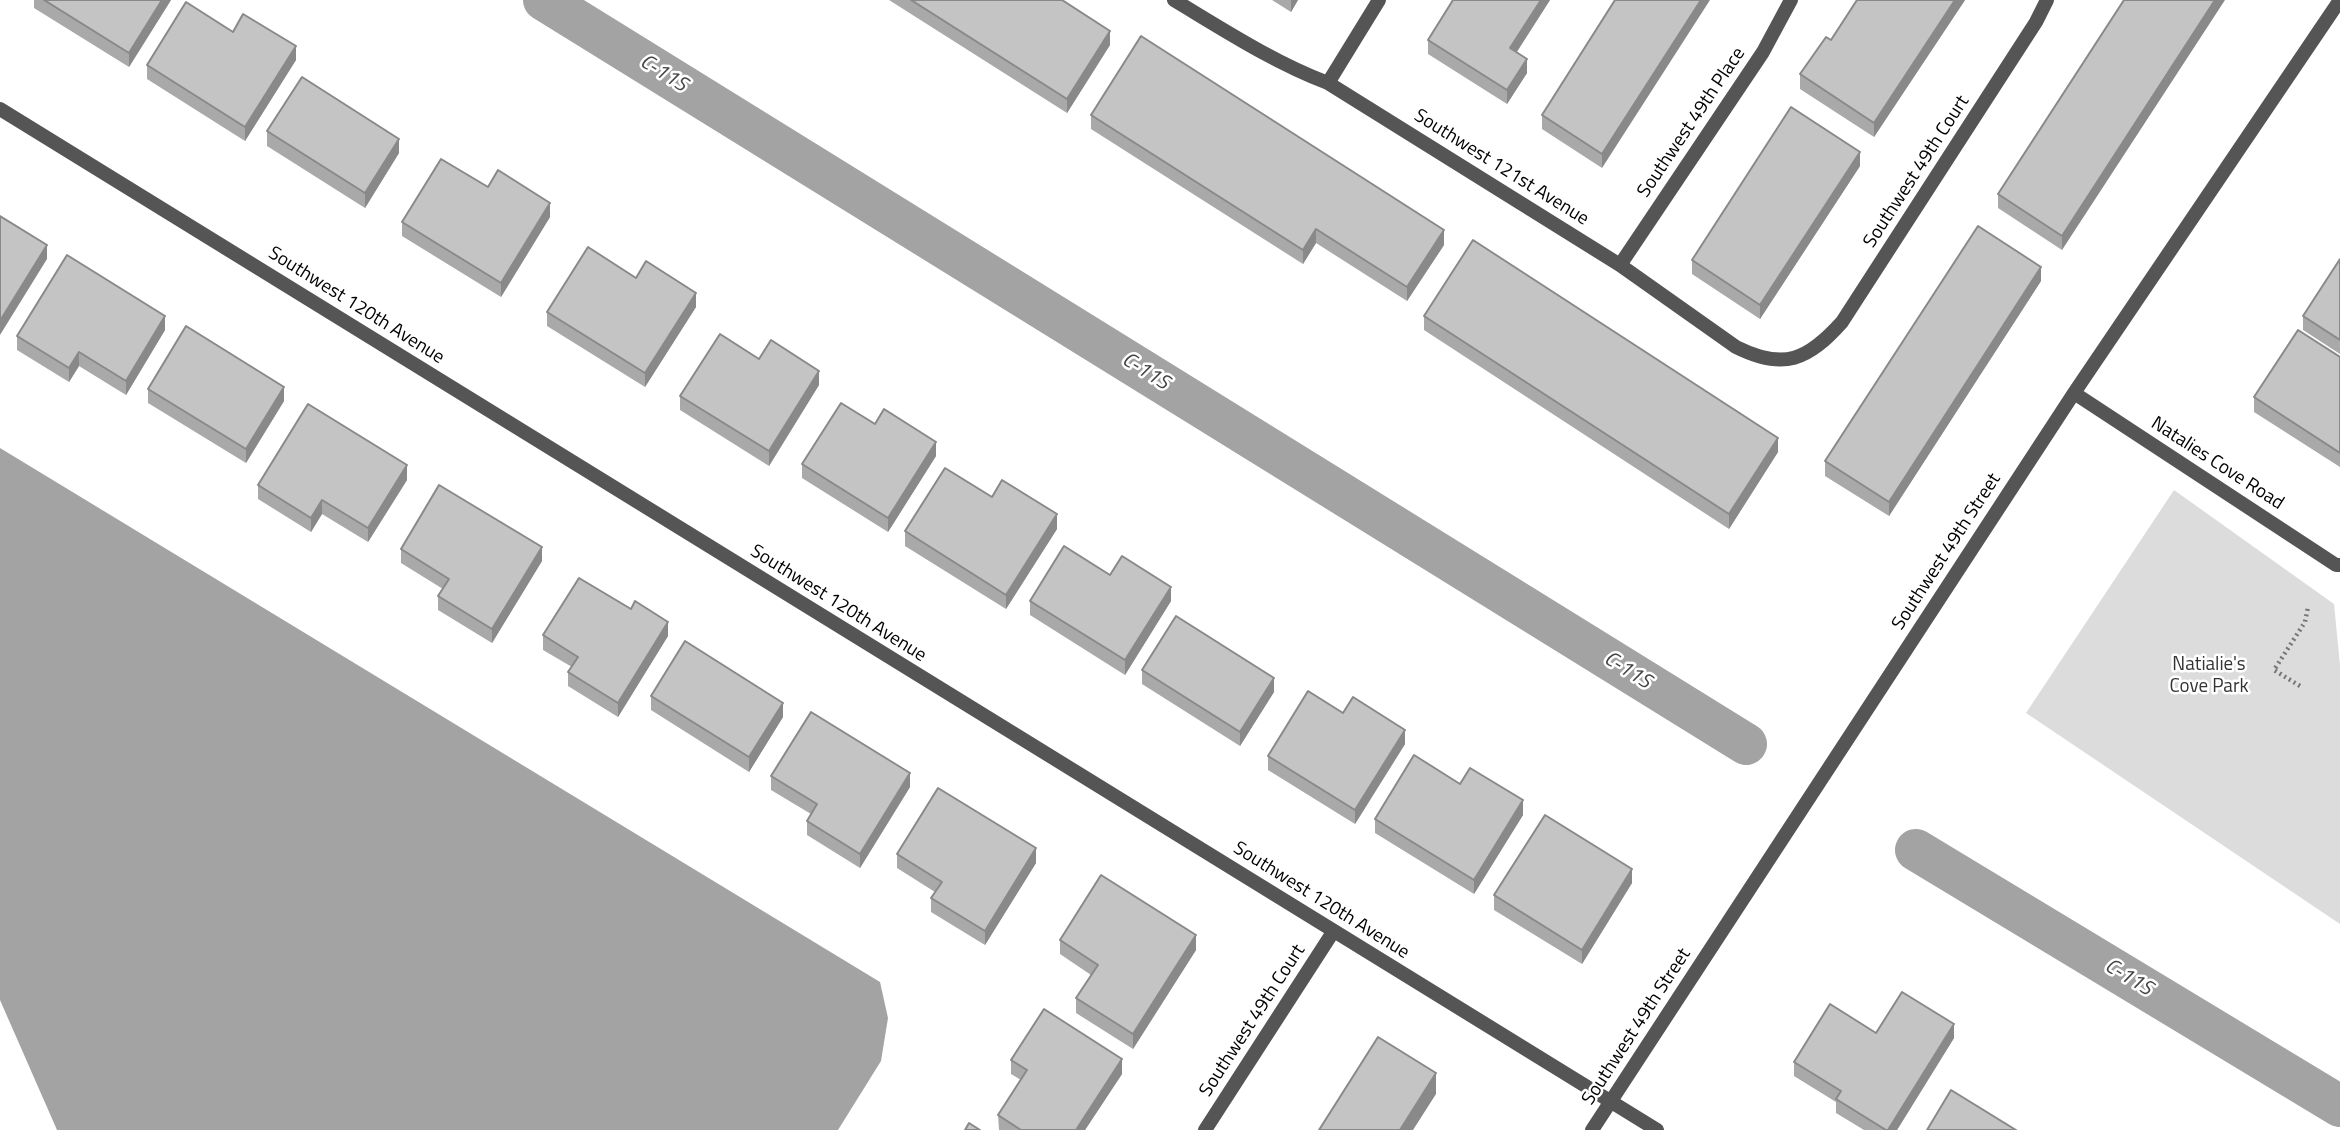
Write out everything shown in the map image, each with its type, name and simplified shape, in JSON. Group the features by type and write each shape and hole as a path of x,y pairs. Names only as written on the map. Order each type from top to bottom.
{"street":[{"name":"Southwest 121st Avenue","path":"1174,0 1260,52 1301,73 1328,83 1620,265 1737,347 1756,357 1769,360 1789,359 1805,354"},
{"path":"1328,83 1379,0"},
{"name":"Southwest 49th Place","path":"1620,265 1763,52 1791,0"},
{"name":"Southwest 49th Court","path":"1805,354 1824,342 1842,323 2036,22 2047,0"},
{"name":"Southwest 49th Street","path":"1592,1130 2074,393 2340,0"},
{"name":"Southwest 120th Avenue","path":"0,109 1657,1130"},
{"name":"Natalies Cove Road","path":"2074,393 2336,565 2340,565"},
{"name":"Southwest 49th Court","path":"1205,1130 1334,932"}],"path":[{"path":"2300,686 2274,670 2305,622 2308,607"}],"green space":[{"name":"Natialie's Cove Park","path":"2174,490 2334,604 2340,665 2340,924 2026,713"}],"shaded area":[{"path":"0,448 880,982 888,1018 881,1061 838,1130 57,1130 0,1000"}],"building":[{"path":"44,0 162,0 129,53"},
{"path":"911,0 1062,0 1110,31 1067,99"},
{"path":"1453,0 1541,0 1510,48 1527,59 1507,90 1428,40"},
{"path":"1615,0 1701,0 1602,154 1542,115"},
{"path":"1857,0 1955,0 1874,123 1800,74 1826,37 1831,40"},
{"path":"2124,0 2215,0 2062,236 1998,194"},
{"path":"186,2 233,32 243,14 296,46 245,127 147,65"},
{"path":"1141,36 1444,230 1407,287 1316,229 1303,250 1091,115"},
{"path":"302,77 399,139 365,193 267,131"},
{"path":"1791,107 1860,152 1760,305 1692,260"},
{"path":"441,159 488,187 498,170 550,203 501,283 402,222"},
{"path":"0,216 47,245 0,321"},
{"path":"1978,226 2041,267 1889,502 1825,461"},
{"path":"1473,240 1778,438 1729,514 1424,316"},
{"path":"588,247 636,278 646,261 696,293 645,373 547,312"},
{"path":"67,255 165,316 126,381 79,352 69,368 17,336"},
{"path":"2340,259 2340,340 2303,316"},
{"path":"186,326 284,387 246,449 148,389"},
{"path":"2298,330 2340,357 2340,453 2254,397"},
{"path":"720,334 759,359 771,340 819,371 769,451 680,396"},
{"path":"841,403 875,424 884,409 936,442 888,518 802,464"},
{"path":"308,404 407,465 368,528 322,500 311,518 258,485"},
{"path":"945,468 992,497 1002,480 1057,514 1006,595 905,531"},
{"path":"439,485 542,547 492,629 438,596 449,579 401,549"},
{"path":"1064,546 1110,575 1122,556 1171,587 1125,660 1030,601"},
{"path":"579,578 631,609 635,601 668,622 618,703 568,672 578,657 543,635"},
{"path":"1176,616 1274,678 1240,732 1142,670"},
{"path":"685,641 783,703 749,757 651,696"},
{"path":"1308,691 1343,713 1353,697 1405,730 1355,810 1268,756"},
{"path":"811,712 910,773 860,854 807,821 817,804 771,776"},
{"path":"1414,755 1460,784 1470,768 1523,800 1474,880 1375,819"},
{"path":"938,788 1036,848 985,931 931,898 942,882 897,854"},
{"path":"1545,815 1632,869 1582,950 1494,895"},
{"path":"1101,875 1196,935 1133,1034 1076,998 1098,965 1060,940"},
{"path":"1902,992 1954,1024 1886,1130 1836,1099 1841,1091 1794,1062 1830,1004 1876,1033"},
{"path":"1044,1009 1122,1059 1076,1130 1021,1130 998,1115 1027,1070 1011,1060"},
{"path":"1378,1037 1436,1073 1400,1130 1319,1130"},
{"path":"1951,1090 2016,1130 1927,1130"},
{"path":"969,1123 980,1130 965,1130"}],"waterway":[{"name":"C-11S","path":"544,0 1746,744"},
{"name":"C-11S","path":"1916,850 2340,1106"}]}
